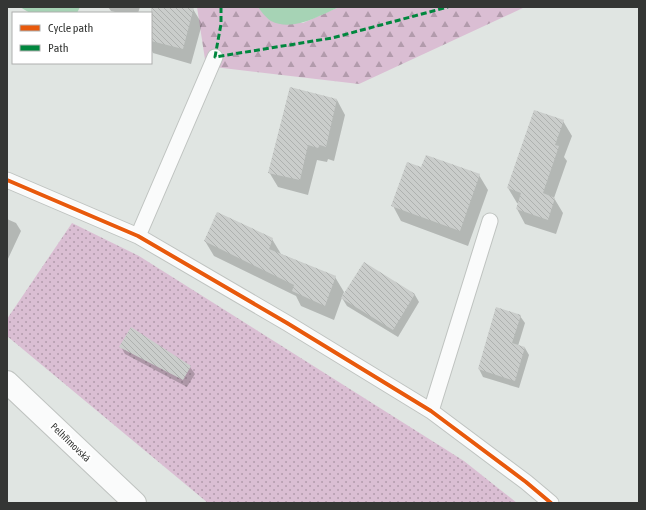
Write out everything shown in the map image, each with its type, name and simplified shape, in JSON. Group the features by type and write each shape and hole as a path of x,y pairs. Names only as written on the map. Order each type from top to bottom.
{"main road":[{"name":"Pelhřimovská","path":"7,382 134,503"}],"lane":[{"path":"138,236 215,57"},
{"path":"7,180 138,236 287,323 431,411 526,482 551,503"},
{"path":"431,411 490,221"}],"green space":[{"path":"197,7 258,7 270,20 303,23 339,7 525,7 359,84 206,66"},
{"path":"72,223 139,256 464,461 517,503 208,503 7,336 7,319"}],"shaded area":[{"path":"20,7 80,7 78,12 28,12"},
{"path":"258,7 339,7 305,22 288,25 271,21"}],"building":[{"path":"151,7 194,7 183,49 152,41"},
{"path":"290,87 337,99 326,147 320,145 318,148 308,145 300,180 268,173"},
{"path":"534,110 564,120 555,145 559,146 543,193 555,198 548,220 516,209 521,193 507,188"},
{"path":"426,155 480,174 460,231 391,206 407,162 421,167"},
{"path":"217,212 273,238 269,249 336,276 325,306 292,291 294,285 204,241"},
{"path":"364,262 415,294 393,330 341,298"},
{"path":"496,307 521,315 512,343 525,347 515,381 478,369"},
{"path":"131,327 191,366 183,380 119,347"}],"marked path":[{"path":"221,7 221,24 215,57 332,38 448,7"}],"cycle path":[{"path":"7,180 138,236 287,323 431,411 526,482 551,503"}]}
